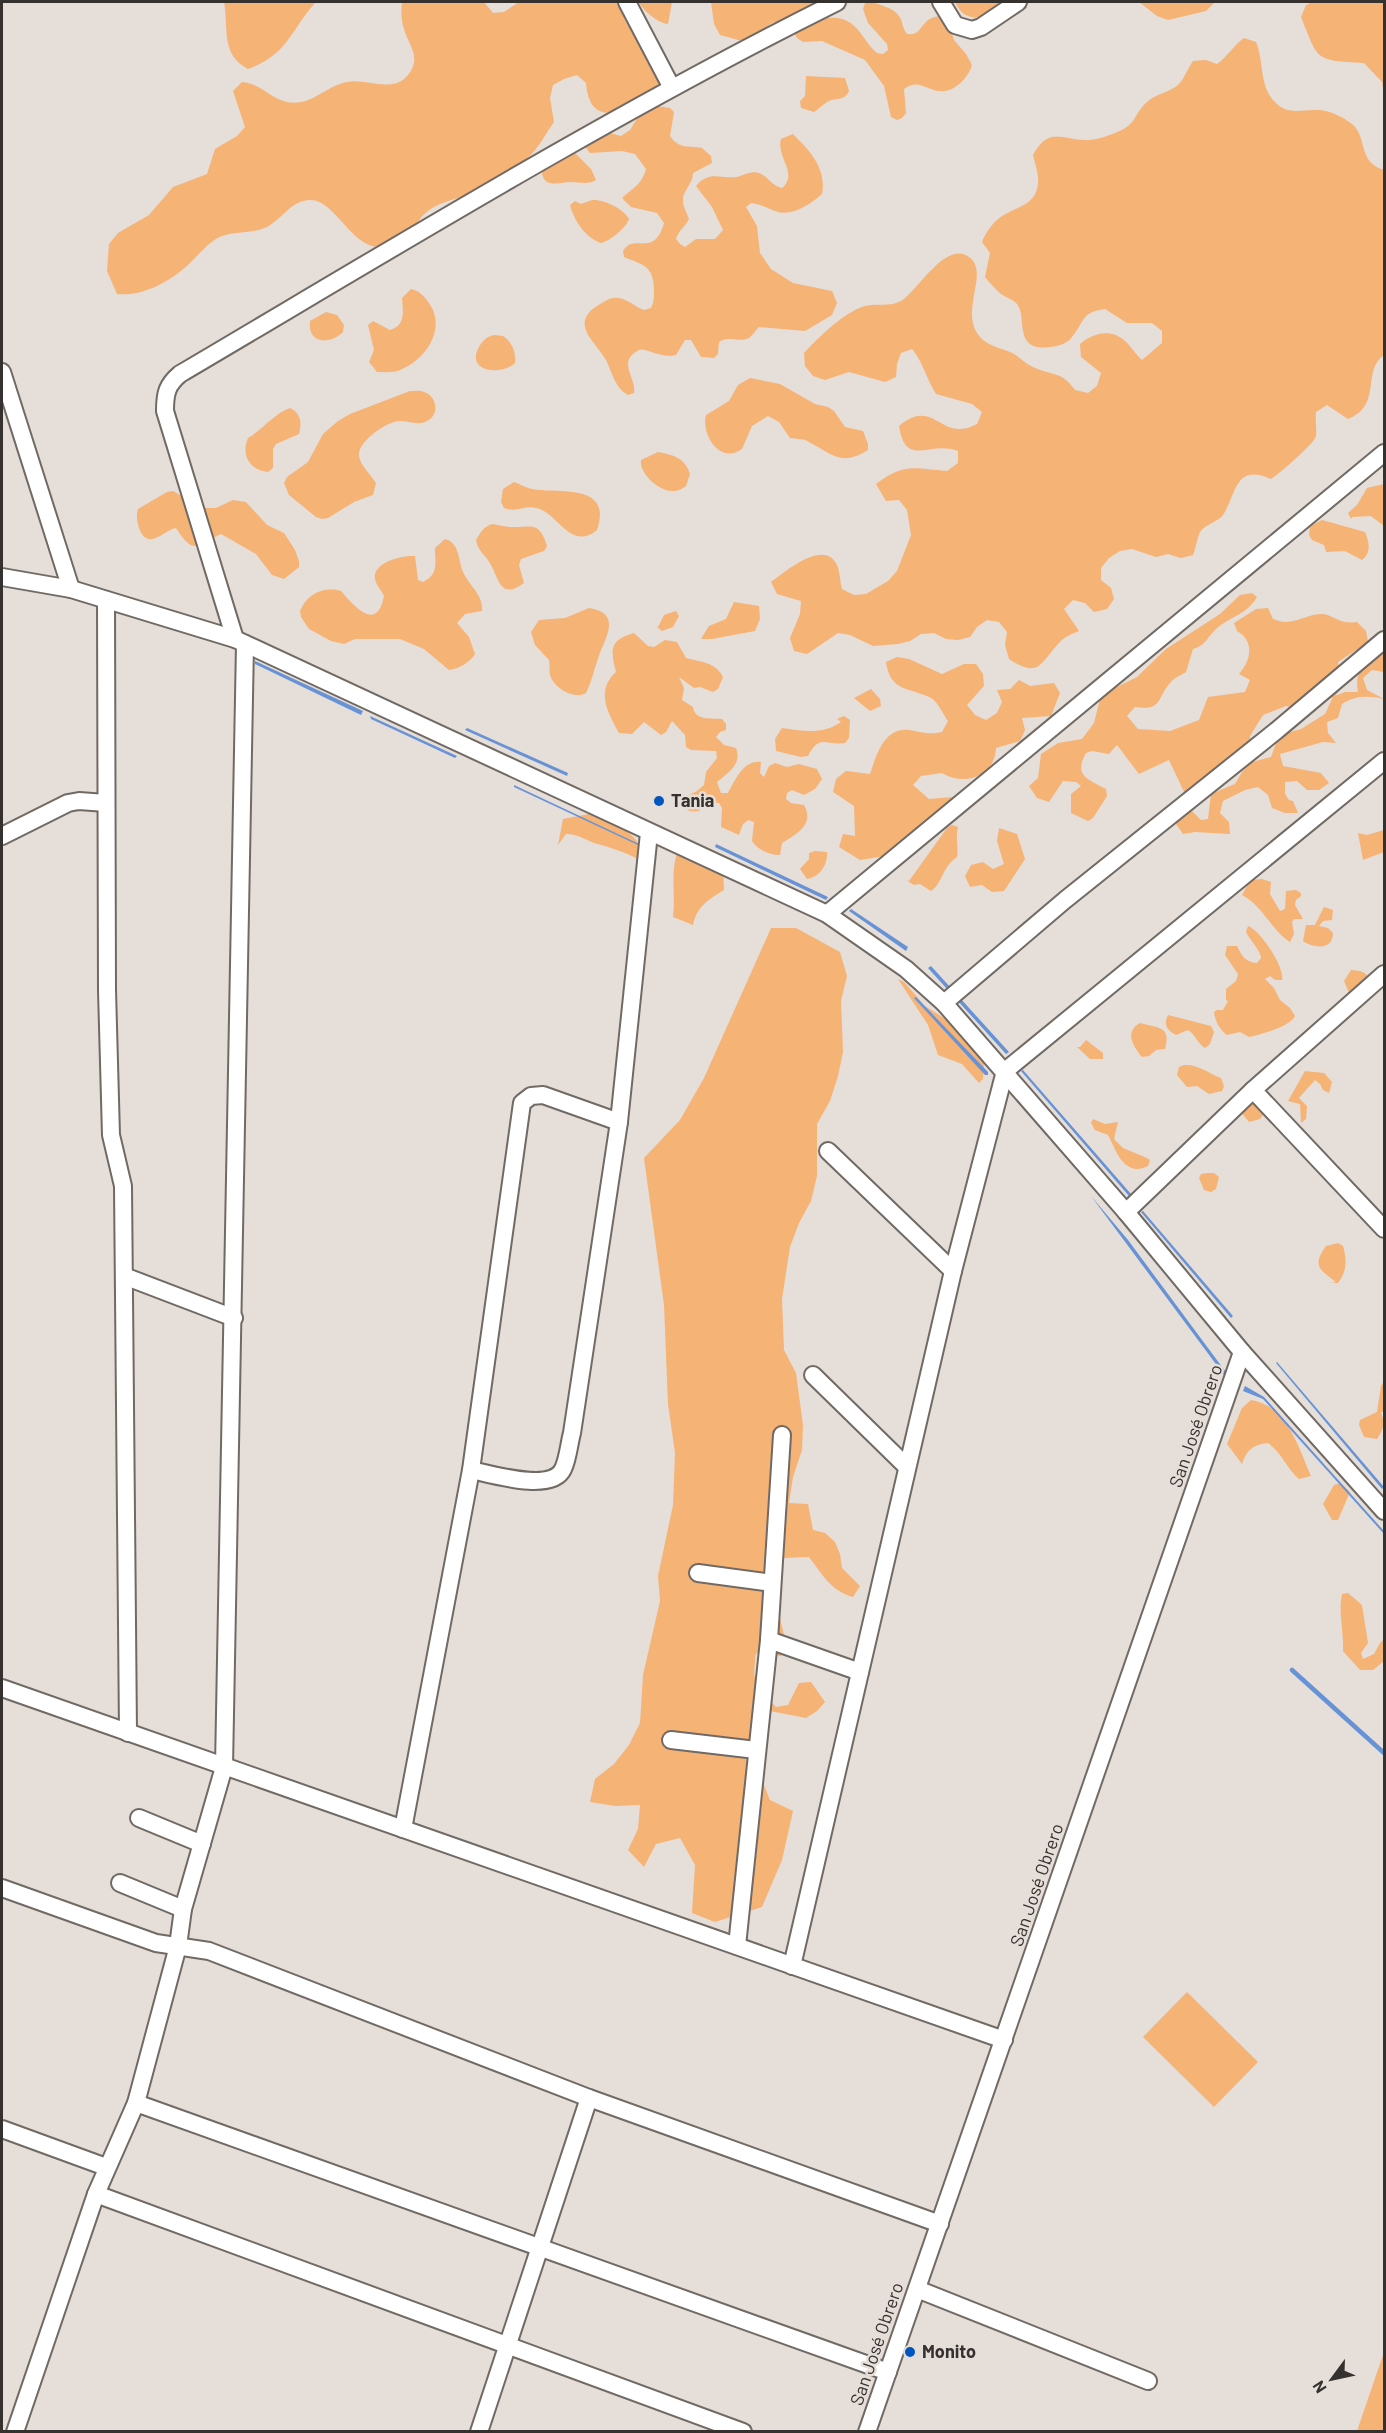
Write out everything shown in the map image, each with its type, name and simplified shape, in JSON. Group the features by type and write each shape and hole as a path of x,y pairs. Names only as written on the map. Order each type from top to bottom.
{"street":[{"path":"627,2 672,88"},
{"path":"15,2432 96,2194 136,2103 178,1946 183,1910 224,1767 234,1318 240,641 165,411 165,396 169,384 180,374 536,164 672,88 837,2"},
{"path":"941,2 955,25 972,30 981,27 1018,2"},
{"path":"2,372 71,589"},
{"path":"827,914 1384,453"},
{"path":"2,577 71,589 240,641 827,914 906,969 944,1003 1126,1212 1242,1352 1383,1507"},
{"path":"105,600 107,990 111,1135 123,1186 128,1733"},
{"path":"944,1003 1056,908 1276,731 1384,640"},
{"path":"792,1966 952,1271 1005,1071 1384,761"},
{"path":"2,836 68,803 79,801 106,803"},
{"path":"471,1470 538,1482 553,1479 562,1471 572,1433 619,1122 649,833"},
{"path":"1126,1212 1253,1090 1384,974"},
{"path":"1253,1090 1384,1228"},
{"path":"403,1829 471,1470 522,1103 531,1096 543,1095 619,1122"},
{"path":"828,1151 952,1271"},
{"path":"124,1275 234,1318"},
{"name":"San José Obrero","path":"867,2432 1242,1352"},
{"path":"813,1375 907,1467"},
{"path":"737,1946 769,1640 782,1435"},
{"path":"698,1573 772,1583"},
{"path":"769,1640 860,1672"},
{"path":"2,1688 1004,2040"},
{"path":"671,1740 756,1750"},
{"path":"139,1818 202,1844"},
{"path":"120,1883 183,1910"},
{"path":"2,1888 156,1943 209,1951 589,2098 940,2224"},
{"path":"479,2432 589,2098"},
{"path":"136,2103 888,2372"},
{"path":"2,2129 106,2167"},
{"path":"96,2194 743,2432"},
{"path":"917,2289 1148,2381"}],"shaded area":[{"path":"224,2 316,2 281,49 248,69 239,63 229,48"},
{"path":"402,2 484,2 493,13 504,12 519,2 621,2 626,22 643,36 665,90 629,108 606,113 596,109 589,99 586,83 577,75 553,85 550,98 554,122 531,155 484,188 434,207 419,221 413,232 387,245 379,247 369,245 351,232 335,214 318,201 303,201 267,227 218,238 169,280 149,290 117,294 107,271 109,244 118,233 149,215 173,187 207,174 215,149 237,136 245,127 233,91 242,82 249,83 281,100 296,103 311,99 347,82 384,85 400,82 410,72 414,63 413,50 403,26"},
{"path":"639,2 672,2 668,24 651,16"},
{"path":"711,2 821,2 790,19 772,23 746,42 720,35 714,24"},
{"path":"872,2 897,13 907,34 916,33 930,19 945,15 954,40 972,65 964,79 955,87 945,91 918,85 904,89 906,113 897,120 891,117 884,86 865,60 822,41 803,42 794,33 822,19 838,18 852,24 873,50 883,54 888,50 887,44 868,23 863,9 865,3"},
{"path":"955,2 1013,2 989,14 974,17 967,16"},
{"path":"1139,2 1215,2 1206,11 1168,20 1157,16"},
{"path":"1313,2 1384,2 1384,96 1382,82 1364,63 1327,59 1316,51 1301,17 1306,5"},
{"path":"1244,38 1256,42 1266,89 1275,102 1285,109 1322,110 1344,119 1357,129 1370,161 1384,170 1384,355 1377,362 1365,405 1359,413 1348,419 1327,405 1316,412 1316,436 1310,445 1271,479 1259,475 1243,478 1238,483 1223,515 1200,532 1193,555 1181,558 1168,554 1156,557 1132,549 1120,551 1109,558 1101,568 1101,580 1111,588 1114,599 1107,609 1094,612 1085,603 1073,600 1064,609 1079,631 1061,641 1038,666 1027,668 1009,659 1005,645 1007,632 999,622 987,620 977,627 970,637 958,640 946,639 934,633 921,634 910,641 898,644 873,646 850,635 838,633 807,654 794,651 790,638 800,614 801,601 777,594 771,582 804,560 823,555 831,558 837,565 842,589 854,595 866,594 888,581 897,571 911,535 907,510 899,500 886,501 876,484 895,472 918,468 947,471 958,463 958,451 938,448 913,450 902,439 899,426 911,418 921,416 930,417 954,429 965,429 977,424 982,412 972,404 936,394 912,349 901,353 896,377 885,382 849,372 825,380 813,376 805,366 804,353 840,319 865,306 901,301 941,261 951,255 960,254 969,257 975,264 977,273 972,317 974,328 988,343 1013,353 1039,370 1060,376 1075,390 1088,393 1097,386 1101,373 1081,357 1080,344 1085,340 1096,335 1114,334 1125,341 1142,360 1162,343 1162,331 1152,323 1127,323 1105,309 1087,315 1070,339 1063,344 1039,347 1031,344 1023,333 1017,304 1001,294 985,277 990,253 982,242 998,219 1030,201 1034,196 1038,180 1033,155 1045,140 1057,137 1091,140 1122,130 1151,99 1179,84 1193,61 1206,60 1217,64"},
{"path":"806,76 845,78 849,91 845,97 827,102 814,112 801,108 800,101 805,96"},
{"path":"657,106 670,108 674,112 670,136 677,143 702,148 711,156 712,163 693,173 683,197 689,219 676,239 685,247 696,239 715,239 723,230 712,207 696,186 701,181 715,176 736,177 756,172 782,188 787,182 788,171 781,153 781,139 793,134 805,146 822,176 822,194 808,205 790,212 778,212 751,203 746,207 757,226 760,253 771,269 793,283 832,291 837,303 832,315 805,331 759,327 749,338 723,340 719,342 718,354 714,358 701,357 691,340 685,340 676,355 639,350 629,360 634,393 628,395 617,384 606,360 591,340 587,333 585,320 597,306 612,298 622,299 644,310 651,308 654,294 652,275 646,267 624,257 623,251 633,244 650,243 655,240 664,223 657,213 631,207 622,198 640,182 646,169 635,154 622,151 590,153 582,143 602,131 621,136 630,130 640,114"},
{"path":"574,152 591,169 596,180 587,183 552,183 544,179 542,168"},
{"path":"592,200 613,205 629,219 617,234 601,243 581,228 570,205 575,201 581,204"},
{"path":"411,289 417,291 429,303 436,323 435,333 418,359 395,372 377,372 369,362 374,350 368,325 373,321 390,330 399,325 403,308 402,298"},
{"path":"326,312 337,315 344,325 343,332 332,339 320,340 312,334 310,321"},
{"path":"494,335 503,336 509,341 515,355 515,363 502,370 486,369 477,362 476,355 480,345"},
{"path":"750,378 780,384 815,404 828,407 834,411 845,427 863,431 868,450 851,458 837,457 807,441 790,438 779,422 768,416 752,426 742,449 734,453 720,451 709,439 705,423 706,415 729,401 738,385"},
{"path":"410,391 422,391 432,397 435,406 434,415 424,422 400,421 388,424 374,433 363,445 359,456 376,483 373,495 322,519 316,517 289,495 284,483 287,477 308,462 323,434 338,421 350,414"},
{"path":"290,408 300,419 299,434 276,444 273,449 273,468 268,472 261,471 251,465 246,455 248,438"},
{"path":"658,452 674,456 685,464 690,474 686,486 677,491 668,491 651,481 643,471 641,460"},
{"path":"514,482 532,489 581,493 591,497 597,504 600,515 597,530 588,536 579,536 572,534 551,516 536,508 513,510 504,508 501,502 503,489"},
{"path":"1384,484 1384,526 1371,516 1352,517 1351,519 1348,513 1357,505 1367,488"},
{"path":"173,491 202,508 216,508 233,500 246,502 267,525 284,533 295,550 299,567 284,579 272,575 256,554 221,534 196,546 188,543 176,528 156,538 147,538 139,528 138,509 167,492"},
{"path":"1322,520 1365,532 1369,547 1365,557 1362,560 1345,551 1326,552 1324,545 1312,540 1309,535 1310,526"},
{"path":"492,524 534,527 541,532 547,546 544,551 521,559 519,565 524,583 516,588 506,589 502,586 477,544 476,540 481,532"},
{"path":"445,539 456,548 463,572 482,605 482,611 465,614 457,623 469,637 475,654 460,667 449,670 424,649 400,639 355,639 344,644 331,641 309,629 301,617 300,611 311,596 328,590 341,591 365,613 371,615 376,613 381,607 384,596 375,579 378,568 396,558 415,556 418,580 423,582 432,576 435,548"},
{"path":"1252,593 1257,597 1248,608 1220,626 1203,644 1193,649 1186,672 1172,681 1155,705 1144,708 1135,707 1127,716 1138,729 1170,731 1199,720 1208,697 1245,692 1250,680 1239,674 1246,663 1249,646 1243,635 1237,631 1234,623 1256,609 1268,608 1273,619 1286,622 1324,614 1340,621 1357,622 1366,631 1368,642 1338,662 1342,687 1335,696 1345,692 1358,692 1357,682 1361,671 1384,650 1384,672 1372,670 1363,678 1367,690 1384,699 1363,697 1342,704 1338,718 1327,722 1328,733 1336,743 1323,742 1280,754 1283,766 1321,773 1329,783 1319,790 1307,790 1297,781 1285,782 1285,794 1289,800 1293,801 1298,813 1285,813 1272,808 1268,795 1258,787 1245,790 1223,801 1220,813 1229,822 1230,834 1195,832 1183,834 1176,824 1176,820 1185,812 1192,811 1201,820 1208,819 1211,794 1235,784 1252,762 1271,757 1278,738 1283,734 1301,729 1325,714 1333,697 1311,707 1298,709 1286,706 1263,715 1250,736 1250,748 1186,796 1169,760 1139,774 1117,745 1109,754 1092,751 1086,753 1082,761 1084,776 1106,789 1107,796 1093,818 1088,821 1071,813 1071,794 1081,786 1076,782 1063,781 1049,802 1037,798 1029,786 1038,778 1041,754 1058,743 1082,739 1094,723 1101,695 1137,677 1166,649 1220,614 1240,595"},
{"path":"734,602 759,606 760,619 755,631 701,639 709,626 726,619"},
{"path":"589,608 599,611 609,620 608,634 586,693 570,694 552,680 549,660 535,645 531,632 539,620 565,618"},
{"path":"676,611 679,616 673,627 662,631 656,626 658,627 664,615"},
{"path":"634,633 648,646 654,647 665,640 677,642 686,658 712,665 723,677 718,689 713,692 700,687 694,688 679,677 684,688 682,700 693,707 700,717 722,719 726,724 726,730 720,732 716,737 724,745 736,748 736,763 717,782 721,793 728,793 741,771 755,762 761,762 760,773 764,777 769,766 775,763 787,767 799,764 817,769 822,779 815,789 804,795 792,790 787,793 786,799 791,803 804,805 807,818 802,828 782,843 780,855 764,851 754,844 752,841 754,822 748,820 743,824 739,835 721,827 722,808 719,803 706,802 699,811 689,811 685,807 683,798 704,785 706,772 717,758 716,751 691,750 686,747 685,735 672,721 666,732 661,735 644,722 632,734 619,733 608,710 606,687 616,672 613,651 616,642"},
{"path":"897,657 909,659 942,674 964,664 976,664 983,674 984,686 967,705 975,715 986,720 997,713 1002,702 997,690 1010,689 1019,680 1030,686 1054,683 1060,693 1051,716 1022,718 1025,730 1020,741 996,748 994,758 985,772 969,779 951,777 942,773 921,776 913,785 929,799 953,797 950,810 941,818 929,817 911,833 907,844 885,856 860,860 839,847 843,834 855,836 854,806 833,792 836,779 846,771 870,774 882,744 893,733 900,730 942,732 948,721 934,700 896,684 892,679 886,662"},
{"path":"871,689 880,699 881,706 870,711 854,698"},
{"path":"844,716 850,720 849,738 845,743 820,743 812,749 808,756 801,757 776,751 775,739 782,728 805,731 827,729 841,722 837,719"},
{"path":"594,813 619,826 636,840 646,856 640,875 636,858 621,851 570,834 566,834 558,845 563,819"},
{"path":"952,825 958,827 957,857 948,866 935,888 931,891 920,884 914,885 906,880 909,881 947,828"},
{"path":"999,828 1017,834 1025,859 1004,891 992,892 982,885 970,887 965,876 971,865 983,862 993,869 1004,864 997,841"},
{"path":"1384,830 1384,852 1363,860 1358,833 1367,835"},
{"path":"827,852 826,861 816,876 807,879 800,869 809,859 809,853"},
{"path":"677,853 723,866 724,890 700,908 693,925 673,917 674,869"},
{"path":"1262,879 1271,882 1270,894 1280,911 1285,909 1286,891 1296,890 1301,893 1295,905 1303,919 1294,919 1292,922 1294,934 1290,942 1277,931 1256,905 1242,895 1250,880"},
{"path":"1324,907 1333,910 1332,920 1323,921 1319,926 1328,928 1333,933 1330,943 1317,946 1303,941 1306,925 1315,925"},
{"path":"1248,926 1259,934 1276,958 1282,980 1275,980 1270,976 1265,979 1295,1016 1287,1024 1261,1034 1249,1037 1240,1032 1227,1035 1218,1025 1214,1012 1223,1010 1228,1001 1226,1000 1226,989 1236,981 1238,974 1225,955 1227,946 1237,946 1247,960 1257,963 1261,958 1246,932"},
{"path":"771,928 796,928 840,952 847,976 841,1001 843,1052 830,1101 817,1124 817,1176 811,1201 790,1247 782,1299 784,1350 796,1373 803,1425 802,1450 793,1477 789,1503 808,1504 813,1530 825,1533 835,1542 842,1568 860,1586 853,1597 839,1591 809,1557 784,1558 775,1567 777,1606 786,1643 781,1656 756,1653 754,1672 756,1683 776,1707 788,1705 799,1683 811,1682 825,1702 806,1718 770,1711 753,1758 770,1800 793,1811 782,1860 762,1907 715,1922 692,1913 695,1865 680,1838 656,1844 644,1867 628,1850 638,1829 640,1805 615,1806 590,1802 595,1779 614,1764 629,1745 640,1723 643,1675 660,1601 658,1576 673,1505 675,1453 668,1404 664,1305 644,1158 680,1120 704,1078"},
{"path":"1351,970 1363,972 1369,978 1370,981 1361,996 1349,993 1344,981"},
{"path":"898,979 904,982 925,1006 958,1027 984,1060 983,1079 979,1083 962,1064 938,1055 928,1025"},
{"path":"1168,1015 1211,1026 1214,1032 1210,1044 1205,1048 1188,1030 1176,1035 1173,1033 1166,1024"},
{"path":"1140,1023 1157,1027 1164,1032 1167,1041 1165,1049 1156,1050 1149,1056 1142,1057 1133,1044 1131,1035"},
{"path":"1086,1040 1103,1053 1103,1059 1090,1059 1077,1047 1080,1047"},
{"path":"1184,1065 1198,1067 1221,1078 1224,1086 1222,1091 1209,1094 1197,1086 1187,1087 1177,1075 1179,1067"},
{"path":"1305,1071 1324,1073 1332,1082 1329,1093 1323,1090 1315,1080 1299,1098 1307,1106 1306,1119 1301,1123 1300,1104 1288,1101"},
{"path":"1258,1094 1265,1112 1260,1119 1249,1122 1240,1111"},
{"path":"1093,1119 1105,1124 1118,1122 1114,1139 1123,1148 1150,1160 1148,1166 1140,1169 1133,1168 1122,1161 1108,1135 1095,1130 1091,1123"},
{"path":"1214,1173 1219,1177 1216,1189 1211,1192 1204,1190 1199,1178 1201,1174"},
{"path":"1338,1243 1343,1246 1345,1265 1338,1283 1331,1283 1336,1282 1319,1267 1319,1258 1326,1246"},
{"path":"1384,1381 1382,1429 1377,1439 1364,1437 1359,1425 1360,1420 1377,1412 1381,1386"},
{"path":"1251,1400 1274,1410 1290,1429 1311,1476 1299,1479 1268,1443 1251,1449 1242,1464 1227,1444 1242,1408"},
{"path":"1340,1483 1350,1492 1338,1520 1332,1520 1323,1504 1334,1485"},
{"path":"1348,1593 1362,1605 1368,1643 1361,1653 1363,1659 1374,1654 1384,1639 1384,1661 1373,1670 1360,1670 1343,1651 1341,1601 1342,1594"},
{"path":"1187,1992 1258,2062 1214,2107 1143,2037"},
{"path":"1384,2352 1384,2431 1357,2431"}],"water":[{"path":"255,661 363,711 361,715 255,664"},
{"path":"370,716 457,756 455,758 371,719"},
{"path":"467,728 568,773 567,776 465,730"},
{"path":"514,785 639,844 514,787"},
{"path":"716,844 828,897 826,900 715,847"},
{"path":"851,909 908,947 906,951 849,911"},
{"path":"931,966 1009,1052 1006,1054 928,968"},
{"path":"916,997 988,1072 988,1075 985,1075 914,998"},
{"path":"1023,1070 1131,1194 1129,1196 1021,1071"},
{"path":"1091,1196 1128,1240 1228,1375 1227,1379"},
{"path":"1143,1211 1233,1316 1231,1318 1141,1212"},
{"path":"1276,1363 1384,1487 1382,1489"},
{"path":"1245,1386 1264,1397 1384,1531 1384,1534 1263,1399 1243,1391"}],"waterway":[{"path":"1292,1670 1384,1753"}],"place":[{"name":"Tania","path":"659,801"},
{"name":"Monito","path":"910,2352"}]}
